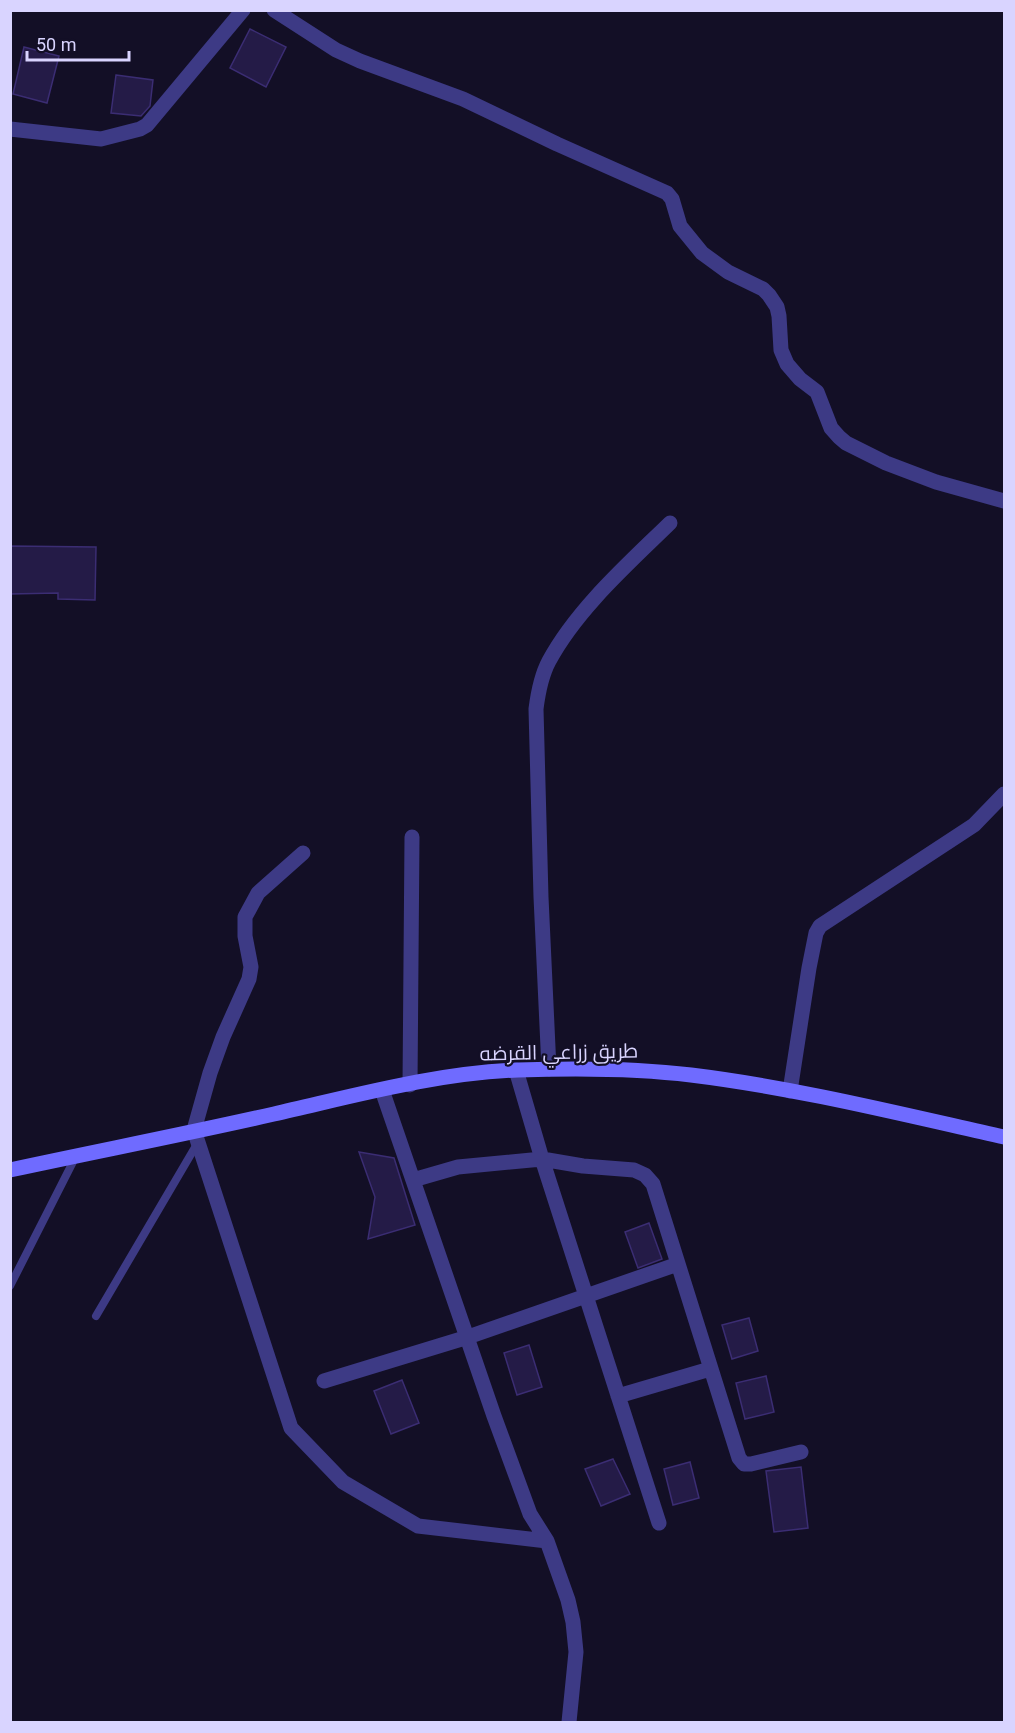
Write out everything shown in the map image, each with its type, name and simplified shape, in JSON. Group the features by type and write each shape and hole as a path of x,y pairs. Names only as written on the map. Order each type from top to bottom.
{"main road":[{"name":"طريق زراعي القرضه","path":"10,1170 76,1156 195,1137 382,1090 472,1074 516,1070 622,1070 689,1075 790,1091 1005,1137"}],"street":[{"path":"10,129 101,139 140,129 147,125 243,10"},
{"path":"274,10 336,50 463,99 668,193 681,226 702,253 728,272 763,289 769,295 777,307 781,350 787,364 817,393 831,428 839,437 846,443 886,463 962,490 1005,501"},
{"path":"549,1070 536,709 540,686 549,662 602,589 670,523"},
{"path":"790,1091 809,968 816,933 820,926 974,825 1005,794"},
{"path":"410,1085 412,837"},
{"path":"303,853 258,893 244,917 251,967 249,979 213,1064 195,1137 291,1428 343,1482 417,1526 547,1541"},
{"path":"516,1070 542,1159 659,1523"},
{"path":"382,1090 530,1514 547,1541 555,1560 573,1623 576,1652 569,1722"},
{"path":"414,1180 458,1167 542,1159 583,1166 634,1170 645,1175 653,1184 739,1458 744,1464 751,1464 801,1452"},
{"path":"324,1381 468,1337 678,1264"},
{"path":"618,1396 710,1369"}],"lane":[{"path":"96,1316 195,1137"},
{"path":"10,1286 76,1156"}],"building":[{"path":"250,29 286,47 266,87 230,68"},
{"path":"24,47 59,56 47,103 13,94"},
{"path":"116,75 153,80 150,106 141,116 111,113"},
{"path":"10,546 96,547 95,600 58,599 58,593 10,594"},
{"path":"359,1152 394,1158 415,1225 368,1239 375,1197"},
{"path":"649,1223 662,1259 638,1268 625,1232"},
{"path":"749,1318 758,1351 732,1359 722,1325"},
{"path":"529,1345 542,1387 517,1395 504,1353"},
{"path":"766,1376 774,1412 745,1419 736,1383"},
{"path":"402,1380 419,1423 391,1434 374,1391"},
{"path":"613,1459 630,1494 601,1506 585,1469"},
{"path":"690,1462 699,1498 673,1505 664,1469"},
{"path":"801,1467 808,1528 774,1532 766,1471"}]}
